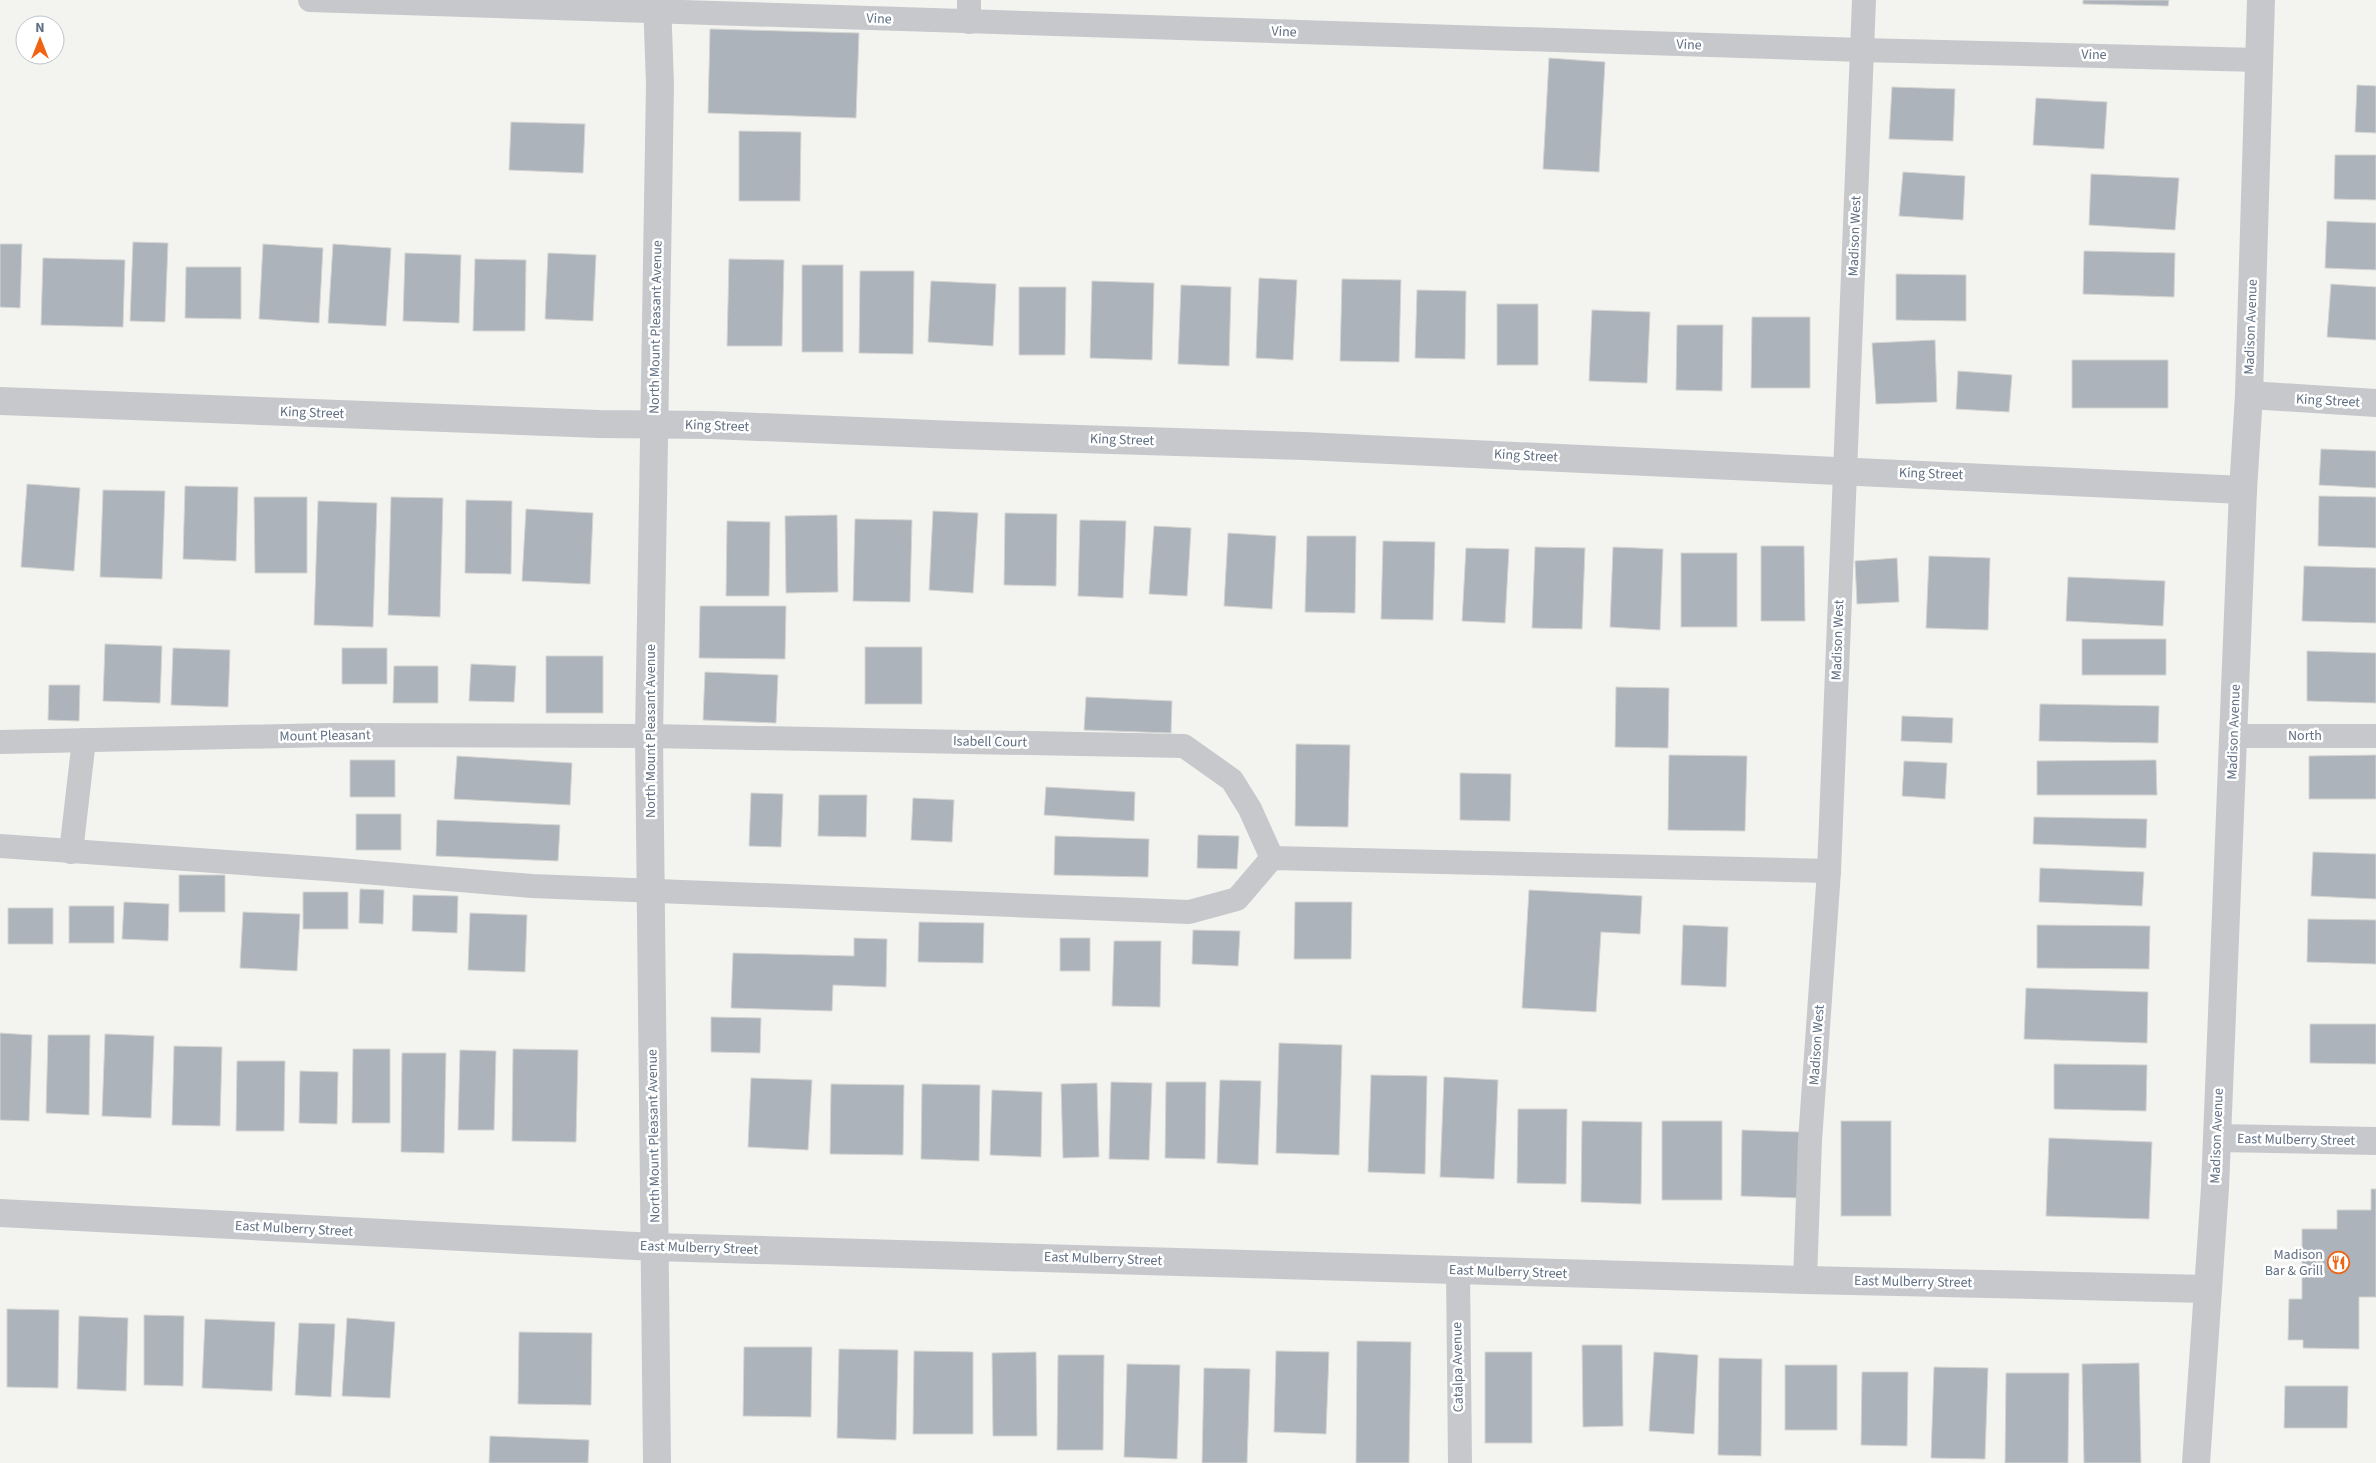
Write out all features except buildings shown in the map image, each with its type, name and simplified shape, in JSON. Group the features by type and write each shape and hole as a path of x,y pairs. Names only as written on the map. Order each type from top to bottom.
{"street":[{"name":"Madison Avenue","path":"2196,1463 2217,1138 2243,490 2249,395 2261,0"},
{"name":"North Mount Pleasant Avenue","path":"657,6 660,85 649,736 657,1463"},
{"name":"King Street","path":"2249,395 2376,403"},
{"name":"King Street","path":"0,401 599,424 655,424 1304,446 2243,490"},
{"name":"East Mulberry Street","path":"2217,1138 2376,1141"},
{"name":"East Mulberry Street","path":"0,1213 655,1247 1805,1280 2208,1289"}],"lane":[{"name":"Vine","path":"310,0 969,11 1862,50 2258,60"},
{"name":"Madison West","path":"1805,1280 1810,1141 1829,871 1864,0"},
{"name":"Mount Pleasant","path":"0,742 332,735 649,736"},
{"name":"Isabell Court","path":"649,736 1184,746 1232,780 1250,809 1272,858"},
{"name":"North","path":"2234,736 2376,736"},
{"path":"71,852 84,740"},
{"path":"0,846 532,886 1189,912 1238,899 1272,858 1829,871"},
{"name":"Catalpa Avenue","path":"1458,1270 1460,1463"}],"place":[{"name":"Madison Bar & Grill","path":"2339,1263"}]}
